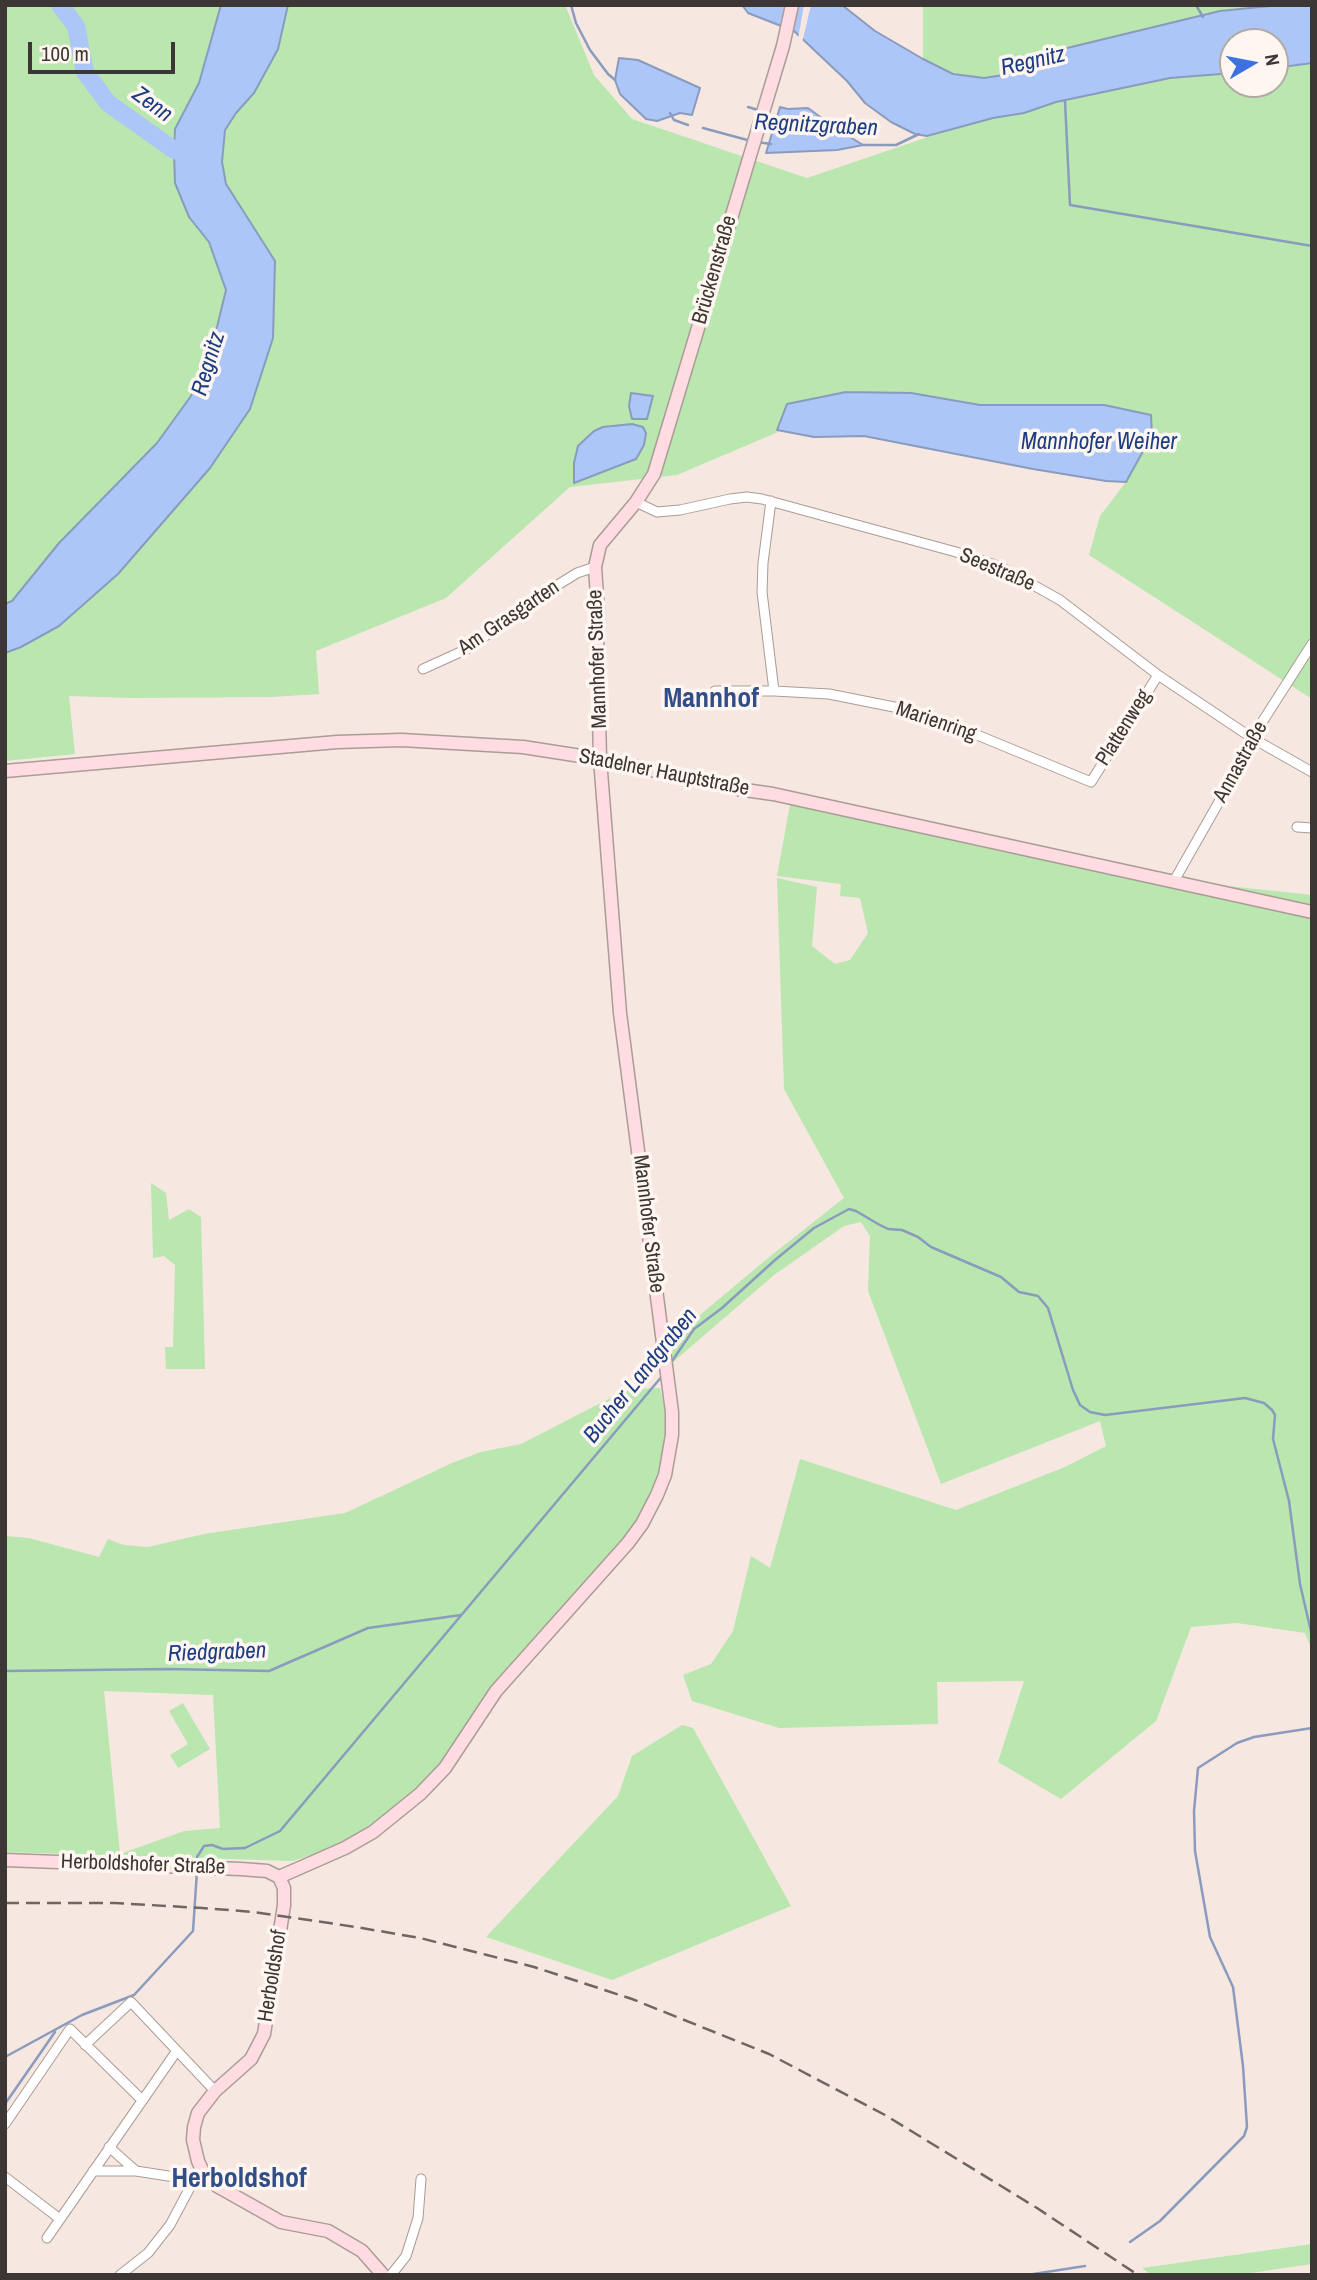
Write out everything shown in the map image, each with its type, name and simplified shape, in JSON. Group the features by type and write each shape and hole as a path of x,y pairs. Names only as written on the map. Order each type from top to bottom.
{"main road":[{"name":"Brückenstraße","path":"636,502 654,474 664,443 786,35 792,5"},
{"name":"Mannhofer Straße","path":"279,1877 345,1848 373,1832 420,1794 445,1768 496,1691 628,1543 647,1514 665,1475 673,1435 670,1390 620,1013 600,759 597,672 598,611 595,567 600,545 636,502"},
{"name":"Stadelner Hauptstraße","path":"5,771 337,742 468,743 523,747 600,759 773,794 1312,912"},
{"name":"Herboldshofer Straße","path":"5,1860 191,1866 267,1871 279,1877"},
{"name":"Herboldshof","path":"199,2176 193,2140 198,2113 215,2091 251,2059 264,2034 285,1895 279,1877"},
{"path":"199,2176 281,2222 312,2227 338,2237 362,2251 383,2275"}],"street":[{"name":"Seestraße","path":"636,502 657,512 747,497 771,501 1001,567 1060,600 1158,675 1252,738 1312,772"},
{"path":"771,501 762,592 774,691"},
{"name":"Am Grasgarten","path":"423,669 467,649 548,591 577,573 595,567"},
{"name":"Annastraße","path":"1174,881 1252,738 1312,644"},
{"name":"Plattenweg","path":"1091,782 1158,675"},
{"name":"Marienring","path":"715,691 829,694 900,708 953,725 1091,782"},
{"path":"1297,827 1312,828"},
{"path":"85,2045 131,2003 215,2091"},
{"path":"5,2124 70,2029 141,2099"},
{"path":"47,2238 176,2052"},
{"path":"109,2147 136,2171"},
{"path":"93,2171 199,2176 170,2225 148,2253 120,2275"},
{"path":"5,2177 60,2219"},
{"path":"391,2275 406,2256 418,2218 421,2179"}],"green space":[{"path":"5,5 565,5 594,75 632,119 807,178 993,118 1170,78 1219,74 1219,98 1289,98 1289,66 1312,63 1312,699 1089,555 1100,516 1126,482 1104,405 980,405 911,393 777,430 778,432 677,475 570,487 446,598 316,651 319,694 271,697 69,696 75,754 5,761"},
{"path":"923,5 1280,5 1220,11 1063,49 1037,67 984,78 953,74 923,59"},
{"path":"791,799 1171,880 1312,895 1312,1650 1305,1633 1237,1623 1191,1627 1156,1721 1061,1799 998,1762 1024,1681 937,1682 938,1724 779,1728 692,1701 683,1675 711,1664 733,1631 751,1556 770,1568 800,1459 956,1510 1065,1467 1106,1446 1100,1421 941,1484 868,1291 870,1236 861,1222 844,1226 774,1275 672,1363 669,1341 844,1198 784,1089 777,878 817,887 812,946 835,964 850,960 868,933 860,898 840,896 841,884 777,876"},
{"path":"151,1183 166,1193 169,1220 189,1209 201,1217 205,1369 166,1369 165,1347 173,1347 175,1265 164,1256 153,1258"},
{"path":"660,1388 666,1415 666,1451 657,1505 510,1676 452,1759 373,1834 293,1861 5,1852 5,1536 29,1538 99,1557 108,1539 124,1545 148,1547 204,1534 345,1513 452,1463 481,1452 521,1444 628,1389","holes":["104,1691 213,1695 220,1828 184,1831 120,1854"]},
{"path":"183,1703 210,1749 178,1768 170,1755 188,1744 169,1711"},
{"path":"682,1725 693,1728 791,1906 612,1980 486,1937 618,1796 632,1756"},
{"path":"1312,2244 1312,2264 1237,2275 1151,2275 1142,2268"}],"water":[{"name":"Regnitz","path":"221,5 288,5 278,49 254,93 225,130 222,162 226,184 275,261 273,338 250,409 210,468 118,574 59,626 5,653 5,604 12,601 59,543 157,443 191,396 217,327 226,290 209,242 189,217 175,183 174,151 175,129 199,83"},
{"path":"742,5 842,5 875,31 923,59 953,74 984,78 1037,67 1063,49 1220,11 1312,5 1312,63 1289,66 1289,28 1219,28 1219,74 1170,78 1056,102 1024,113 993,118 927,136 915,134 891,122 865,103 847,81 794,31 748,13"},
{"path":"619,58 638,60 700,88 692,115 680,113 657,121 646,119 620,94 615,80"},
{"path":"780,107 808,108 863,145 837,150 766,153"},
{"name":"Mannhofer Weiher","path":"846,392 911,393 980,405 1104,405 1151,415 1152,435 1126,482 1033,469 864,436 814,437 777,430 787,404"},
{"path":"631,393 653,396 647,419 632,419 629,406"},
{"path":"632,424 643,427 646,433 644,445 636,459 574,483 574,463 578,446 594,431 603,427"}],"pier":[{"path":"804,5 811,5 802,43 798,39"}],"waterway":[{"name":"Zenn","path":"60,5 76,26 85,72 108,103 174,150 194,156"},
{"name":"Regnitzgraben","path":"571,5 576,23 590,50 615,80"},
{"path":"1196,5 1203,17"},
{"path":"1065,101 1070,205 1312,246"},
{"path":"748,107 758,110"},
{"name":"Regnitzgraben","path":"670,113 674,120 688,125"},
{"name":"Regnitzgraben","path":"703,128 751,141"},
{"name":"Regnitzgraben","path":"862,145 896,145 919,134"},
{"name":"Regnitzgraben","path":"757,142 771,144"},
{"name":"Bucher Landgraben","path":"670,1364 694,1329 814,1228 849,1209 888,1229 902,1230 931,1247 1001,1277 1019,1292 1038,1296 1048,1308 1073,1390 1080,1405 1090,1412 1105,1415 1245,1398 1264,1403 1272,1410 1275,1415 1273,1439 1289,1501 1300,1584 1312,1636"},
{"name":"Bucher Landgraben","path":"197,1864 197,1857 204,1846 245,1848 280,1831 663,1375"},
{"name":"Riedgraben","path":"5,1671 269,1671 368,1628 461,1615"},
{"path":"1130,2242 1160,2221 1244,2136 1247,2127 1233,1987 1210,1937 1195,1851 1194,1811 1198,1768 1237,1743 1254,1737 1312,1728"},
{"name":"Bucher Landgraben","path":"5,2057 82,2015 134,1995 193,1931 197,1871"},
{"path":"5,2104 55,2032"},
{"path":"1027,2275 1085,2266"}],"railway":[{"path":"5,1903 115,1903 202,1908 254,1912 356,1927 420,1938 534,1967 632,1999 769,2054 885,2115 1037,2208 1138,2275"}],"district":[{"name":"Mannhof","path":"711,699"},
{"name":"Herboldshof","path":"239,2179"}]}
